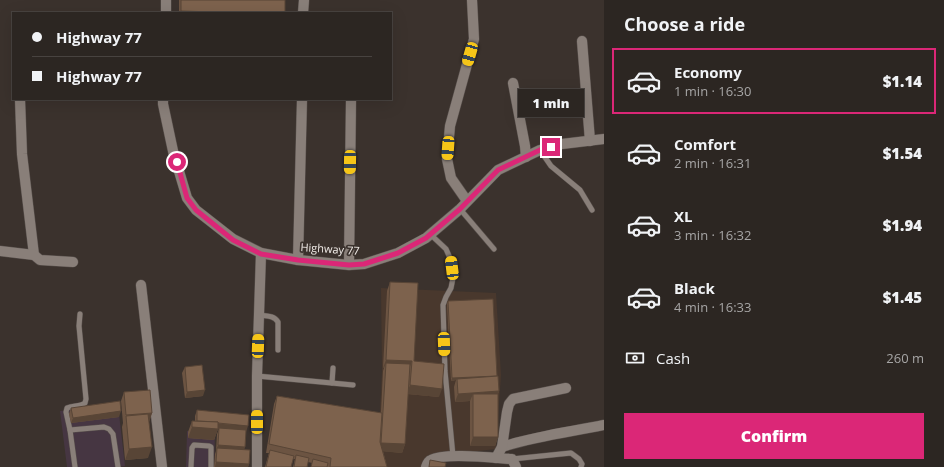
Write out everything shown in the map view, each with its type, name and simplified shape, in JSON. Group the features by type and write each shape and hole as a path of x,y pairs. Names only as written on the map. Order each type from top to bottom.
{"street":[{"path":"166,0 166,12"},
{"path":"303,12 304,0"},
{"path":"467,201 451,178 447,159 450,126 474,39 472,0"},
{"path":"582,41 590,140"},
{"path":"513,84 526,157"},
{"path":"20,100 22,154 34,255"},
{"name":"Highway 77","path":"163,100 173,150 187,198 196,210 233,240 261,254 298,260 349,265 364,264 398,253 426,238 460,209 498,170 540,150 562,144 604,139"},
{"path":"298,260 302,100"},
{"path":"349,265 351,100"},
{"path":"0,251 34,255 40,260 73,262"},
{"path":"257,467 257,376 261,254"},
{"path":"141,285 162,467"},
{"path":"496,458 502,447 507,412 509,404 513,399 566,388"},
{"path":"502,447 516,442 548,435 604,426"},
{"path":"451,467 453,456"},
{"path":"426,467 427,463 431,460 453,456 496,458 514,463"}],"lane":[{"path":"540,150 551,166 580,190 592,210"},
{"path":"460,209 494,249"},
{"path":"430,234 446,249 450,258 453,278 451,288 443,305 445,370 453,456"},
{"path":"75,467 66,412 67,408 82,405 85,403 86,399 80,347 80,314"},
{"path":"259,315 272,316 278,322 278,350"},
{"path":"332,383 333,368"},
{"path":"257,376 353,385"},
{"path":"70,430 104,427 110,429 113,434 118,467"},
{"path":"191,467 192,448 194,445 211,447 210,467"},
{"path":"514,463 571,453 579,458 582,464 581,467"}],"shaded area":[{"path":"381,288 496,293 501,375 496,449 426,457 423,467 382,467 378,451 382,371"},
{"path":"118,405 125,466 67,467 60,411"},
{"path":"187,431 215,433 214,467 186,467"}],"building":[{"path":"181,0 285,0 285,12 181,11"},
{"path":"390,282 418,283 414,361 444,364 442,389 410,385 412,361 386,360"},
{"path":"493,299 497,376 452,378 448,301"},
{"path":"386,363 410,364 405,444 381,443"},
{"path":"202,365 205,390 187,392 185,367"},
{"path":"498,376 499,391 458,394 457,379"},
{"path":"150,390 152,413 126,415 124,392"},
{"path":"473,394 498,394 498,437 473,437"},
{"path":"277,396 382,413 380,442 387,467 330,467 331,458 269,444"},
{"path":"120,401 121,411 73,418 71,408"},
{"path":"197,410 249,415 248,426 197,421"},
{"path":"148,414 152,447 129,449 126,416"},
{"path":"192,421 218,422 218,429 192,427"},
{"path":"219,428 246,430 245,447 218,445"},
{"path":"217,448 250,450 249,464 216,462"},
{"path":"270,450 294,456 291,467 266,467"},
{"path":"296,455 309,458 307,467 294,467"},
{"path":"313,459 328,463 327,467 311,467"},
{"path":"430,460 446,463 445,467 429,467"}],"route":[{"path":"177,162 187,198 196,210 233,240 261,254 298,260 349,265 364,264 398,253 426,238 460,209 498,170 540,150 551,147"}]}
